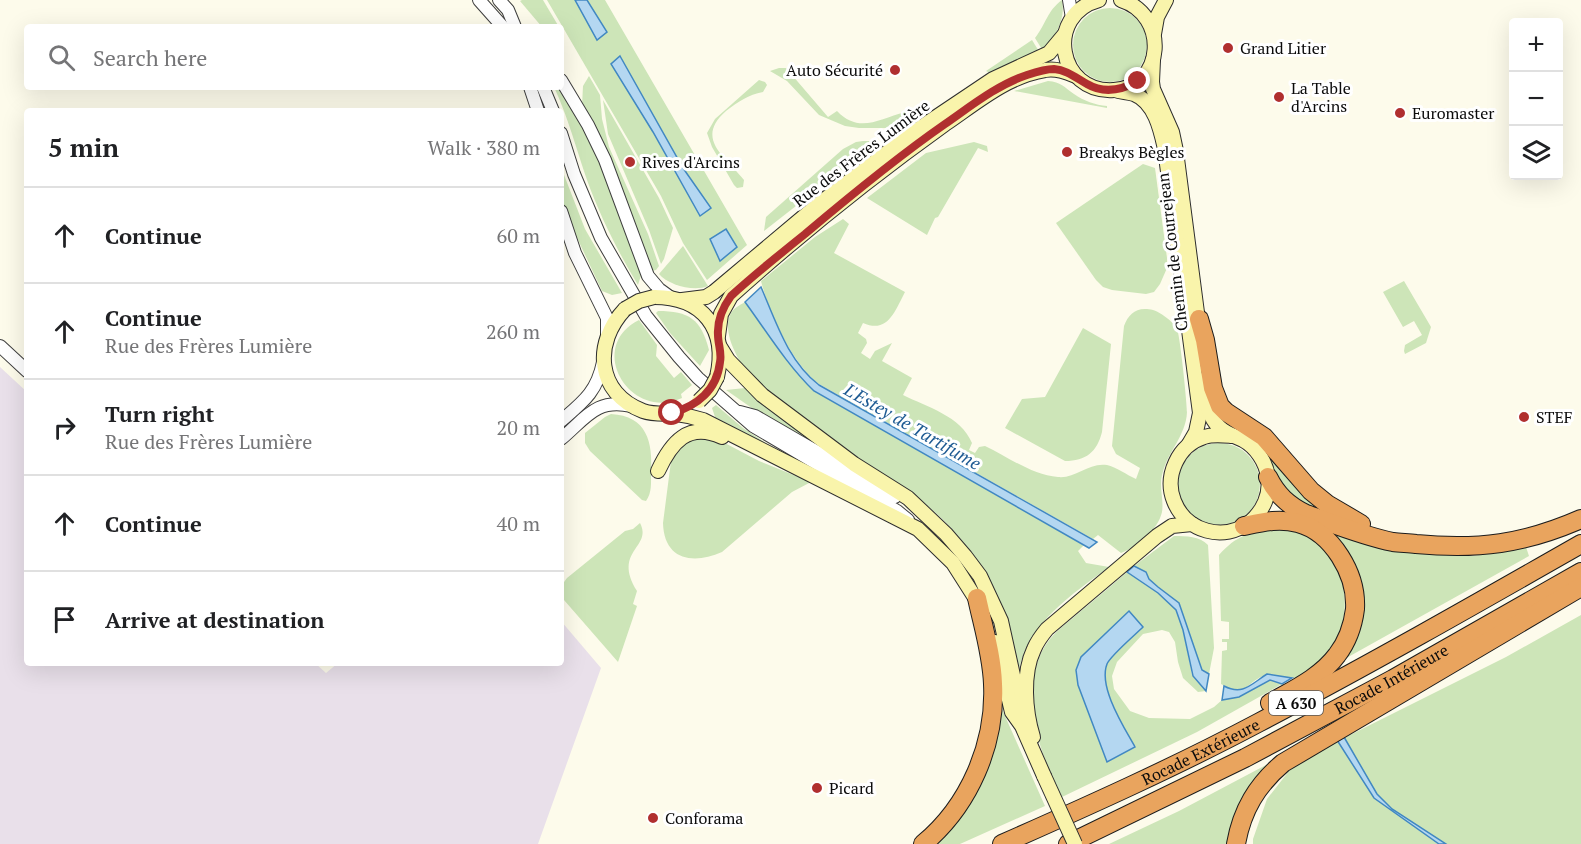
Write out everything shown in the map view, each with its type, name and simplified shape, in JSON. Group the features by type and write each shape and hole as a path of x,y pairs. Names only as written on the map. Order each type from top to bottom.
{"highway":[{"path":"1198,319 1205,340 1213,388 1220,406 1264,437 1311,491 1327,504 1361,524 1416,544"},
{"path":"1268,477 1282,498 1292,507 1306,514 1394,542 1470,548 1533,537 1581,519"},
{"path":"994,844 1012,830 1260,709 1311,679 1337,656 1352,626 1355,606 1352,583 1331,543 1315,530 1288,520 1274,520 1244,526"},
{"name":"Rocade Extérieure","path":"1002,844 1094,804 1257,724 1391,652 1581,544"},
{"name":"Rocade Intérieure","path":"1068,844 1245,758 1393,679 1581,572"},
{"path":"1236,844 1239,826 1248,804 1264,781 1282,763 1581,587"},
{"path":"923,844 947,819 963,797 975,774 987,741 993,682 977,598"},
{"path":"1091,844 1147,819 1245,758"}],"main road":[{"path":"1076,76 1064,53 1064,35 1072,18 1080,9 1099,0"},
{"path":"1123,0 1134,5 1143,13 1154,34"},
{"path":"1154,34 1157,17 1166,0"},
{"name":"Chemin de Courrejean","path":"1154,34 1156,47 1152,82 1172,132 1176,151 1208,408 1219,428 1231,436"},
{"name":"Rue des Frères Lumière","path":"676,298 706,297 714,292 820,203 914,132 993,79 1049,53 1064,35"},
{"path":"1115,90 1138,81 1153,60"},
{"name":"Rue des Frères Lumière","path":"719,342 721,314 731,296 855,192 924,139 990,93 1026,75 1053,69 1076,76 1087,85 1101,90 1115,90"},
{"name":"Chemin de Courrejean","path":"1115,90 1135,95 1147,103 1155,117 1165,149 1200,413 1196,432 1189,445"},
{"path":"719,342 720,362 717,377 710,390 687,409 660,414 646,412 621,398 606,375 603,361 607,334 615,320 626,309 639,301 654,297 676,298 703,312 711,322 728,360 762,395 854,464 908,498 925,517 946,534 965,556 980,576 1001,621 1022,726"},
{"path":"672,413 703,420 918,529 953,563 977,598 991,625 1012,712 1022,726 1075,844"},
{"path":"658,471 665,455 678,440 699,431 716,435 757,455 791,463"},
{"path":"1216,434 1231,436 1245,441 1256,450 1264,463 1268,477 1268,492 1264,505 1256,517 1244,526 1234,530 1214,532 1192,524 1181,514 1174,500 1171,485 1172,470 1179,456 1189,445 1216,434"},
{"path":"1044,776 1028,714 1027,684 1029,663 1034,647 1047,629 1157,536 1172,526 1192,524"}],"street":[{"path":"479,0 499,24"},
{"path":"499,0 520,24"},
{"path":"1069,0 1072,18"},
{"path":"508,10 514,24"},
{"path":"564,85 588,125 605,160 648,276 659,289 676,298"},
{"path":"531,90 537,108"},
{"path":"544,90 552,108"},
{"path":"564,141 600,238 628,287 661,337 698,378 753,426 897,511 918,529"},
{"path":"564,220 575,253 607,318 607,334"},
{"path":"0,346 24,369"},
{"path":"564,418 593,391 600,376 603,361"},
{"path":"564,437 603,405 616,403 633,406"},
{"path":"738,412 755,416 925,517"}],"shaded area":[{"path":"0,367 24,389 24,666 318,666 326,673 334,666 564,666 564,625 601,668 538,844 0,844"}],"green space":[{"path":"543,0 557,24 539,24 520,1"},
{"path":"547,0 605,0 747,245 707,280 683,243 661,196 564,29 564,24 561,24"},
{"path":"1062,0 1061,21 1052,40 1043,51 1035,38 1053,9"},
{"path":"1110,8 1131,14 1141,24 1147,45 1141,66 1131,76 1110,82 1089,76 1079,66 1073,45 1079,24 1089,14"},
{"path":"1032,40 1040,53 992,74 986,71"},
{"path":"786,68 828,117 837,111 853,122 870,123 905,112 910,117 898,126 887,128 845,126 819,115 787,81 770,71"},
{"path":"589,76 600,95 602,119 609,147 648,234 659,266 656,270 651,271 582,106 583,86"},
{"path":"759,80 767,85 763,92 744,99 726,111 713,130 716,147 744,180 743,187 737,188 712,147 707,133 715,119"},
{"path":"1048,81 1059,84 1082,99 1107,106 1107,108 1014,91"},
{"path":"555,90 563,90 593,143 642,272 638,285 598,207"},
{"path":"603,100 659,198 673,228 661,264 608,134"},
{"path":"863,141 879,141 764,231 766,217 843,149"},
{"path":"974,142 987,146 988,152 978,148 927,235 867,198 926,153"},
{"path":"1143,164 1155,168 1167,258 1167,268 1160,284 1154,292 1146,294 1103,287 1056,223"},
{"path":"564,175 585,229 622,293 612,295 602,291 565,212"},
{"path":"843,219 849,224 834,253 905,292 894,313 885,323 872,326 863,323 858,333 866,339 867,343 861,353 870,359 875,351 892,343 882,361 912,378 903,395 952,419 967,434 972,443 969,450 975,453 979,447 985,446 1048,476 1070,476 1094,466 1107,465 1136,479 1140,468 1116,454 1112,446 1124,326 1133,313 1143,309 1151,309 1172,322 1177,329 1183,369 1186,421 1164,467 1160,519 1146,537 1134,547 1121,553 1098,535 1093,539 819,384 809,375 783,337 761,281 815,237"},
{"path":"683,246 708,286 696,288 682,286 668,281 659,274"},
{"path":"1404,281 1431,327 1426,343 1405,354 1405,345 1422,335 1414,321 1403,327 1383,292"},
{"path":"745,302 786,359 814,391 1084,545 1078,551 1086,563 1109,567 1080,588 1042,623 1024,652 1019,669 1009,628 996,593 977,560 950,527 912,493 827,437 761,387 748,374 733,348 728,330 731,313"},
{"path":"658,311 686,315 698,324 709,350 700,366 670,333 656,313"},
{"path":"639,320 657,345 656,356 674,378 681,372 692,385 681,394 682,398 663,403 646,400 631,391 621,378 615,363 616,347 623,332"},
{"path":"1083,328 1111,344 1102,432 1097,445 1090,454 1072,461 1065,461 1005,428 1022,399 1045,397"},
{"path":"745,388 814,440 820,448 766,418 726,390"},
{"path":"716,405 743,428 787,457 716,420 712,408"},
{"path":"611,414 633,420 640,425 649,441 651,484 646,501 642,500 590,451 585,443 585,433"},
{"path":"1224,418 1251,435 1321,510 1307,510 1219,421"},
{"path":"696,437 721,441 759,461 811,482 792,492 722,552 701,558 682,556 674,552 669,545 663,523 671,461 678,446"},
{"path":"1219,443 1235,446 1248,455 1257,468 1260,484 1257,500 1248,513 1235,522 1219,525 1203,522 1190,513 1181,500 1178,484 1181,468 1190,455 1203,446"},
{"path":"640,523 643,531 642,538 630,558 629,567 630,577 637,591 633,604 637,606 618,662 564,600 564,582 625,531 633,529"},
{"path":"1288,528 1319,543 1336,566 1344,595 1342,625 1328,652 1317,664 1298,677 1266,675 1242,690 1230,688 1221,684 1222,651 1227,650 1227,642 1222,642 1222,639 1229,639 1229,622 1221,621 1219,555 1242,536"},
{"path":"1323,530 1417,553 1473,556 1526,547 1529,556 1341,661 1359,616"},
{"path":"1174,536 1197,538 1208,545 1214,648 1209,674 1202,670 1179,603 1149,579 1146,572 1134,566"},
{"path":"1127,572 1158,593 1176,610 1183,630 1192,675 1206,691 1198,692 1183,678 1175,642 1169,632 1162,630 1143,634 1117,662 1112,676 1114,689 1130,711 1149,718 1190,719 1214,707 1222,700 1239,697 1270,680 1282,684 1197,732 1062,797 1047,764 1036,730 1032,698 1036,666 1050,639","holes":["1143,627 1107,664 1105,673 1109,695 1135,747 1107,762 1078,685 1076,670"]},
{"path":"1581,615 1581,844 1253,844 1267,799 1296,762 1506,657"},
{"path":"997,698 1045,806 960,844 928,844 955,815"},
{"path":"1283,756 1229,844 1109,844 1179,811"}],"water":[{"path":"575,0 587,0 607,32 597,40"},
{"path":"620,56 683,168 711,208 700,216 653,132 611,64"},
{"path":"726,229 737,247 720,261 710,239"},
{"path":"761,287 791,353 819,385 1097,542 1089,548 814,391 786,359 745,302"},
{"path":"1134,566 1146,572 1149,579 1179,603 1202,670 1209,674 1206,691 1193,676 1176,610 1158,593 1127,572"},
{"path":"1129,611 1143,627 1109,660 1105,673 1109,695 1135,747 1107,762 1078,685 1076,670 1081,657"},
{"path":"1267,674 1292,678 1282,684 1270,680 1239,697 1222,700 1224,686 1236,690 1247,688"},
{"path":"1344,737 1377,794 1392,809 1446,844 1439,844 1374,798 1337,740"}],"place":[{"name":"Grand Litier","path":"1228,48"},
{"name":"Auto Sécurité","path":"895,70"},
{"name":"La Table d'Arcins","path":"1279,97"},
{"name":"Euromaster","path":"1400,113"},
{"name":"Breakys Bègles","path":"1067,152"},
{"name":"Rives d'Arcins","path":"630,162"},
{"name":"STEF","path":"1524,417"},
{"name":"Picard","path":"817,788"},
{"name":"Conforama","path":"653,818"}],"route":[{"path":"672,413 687,409 699,401 710,390 717,377 720,362 718,324 731,296 855,192 924,139 999,87 1045,69 1060,70 1101,90 1115,90 1138,81"}],"water label":[{"name":"L'Estey de Tartifume","path":"913,426"}]}
